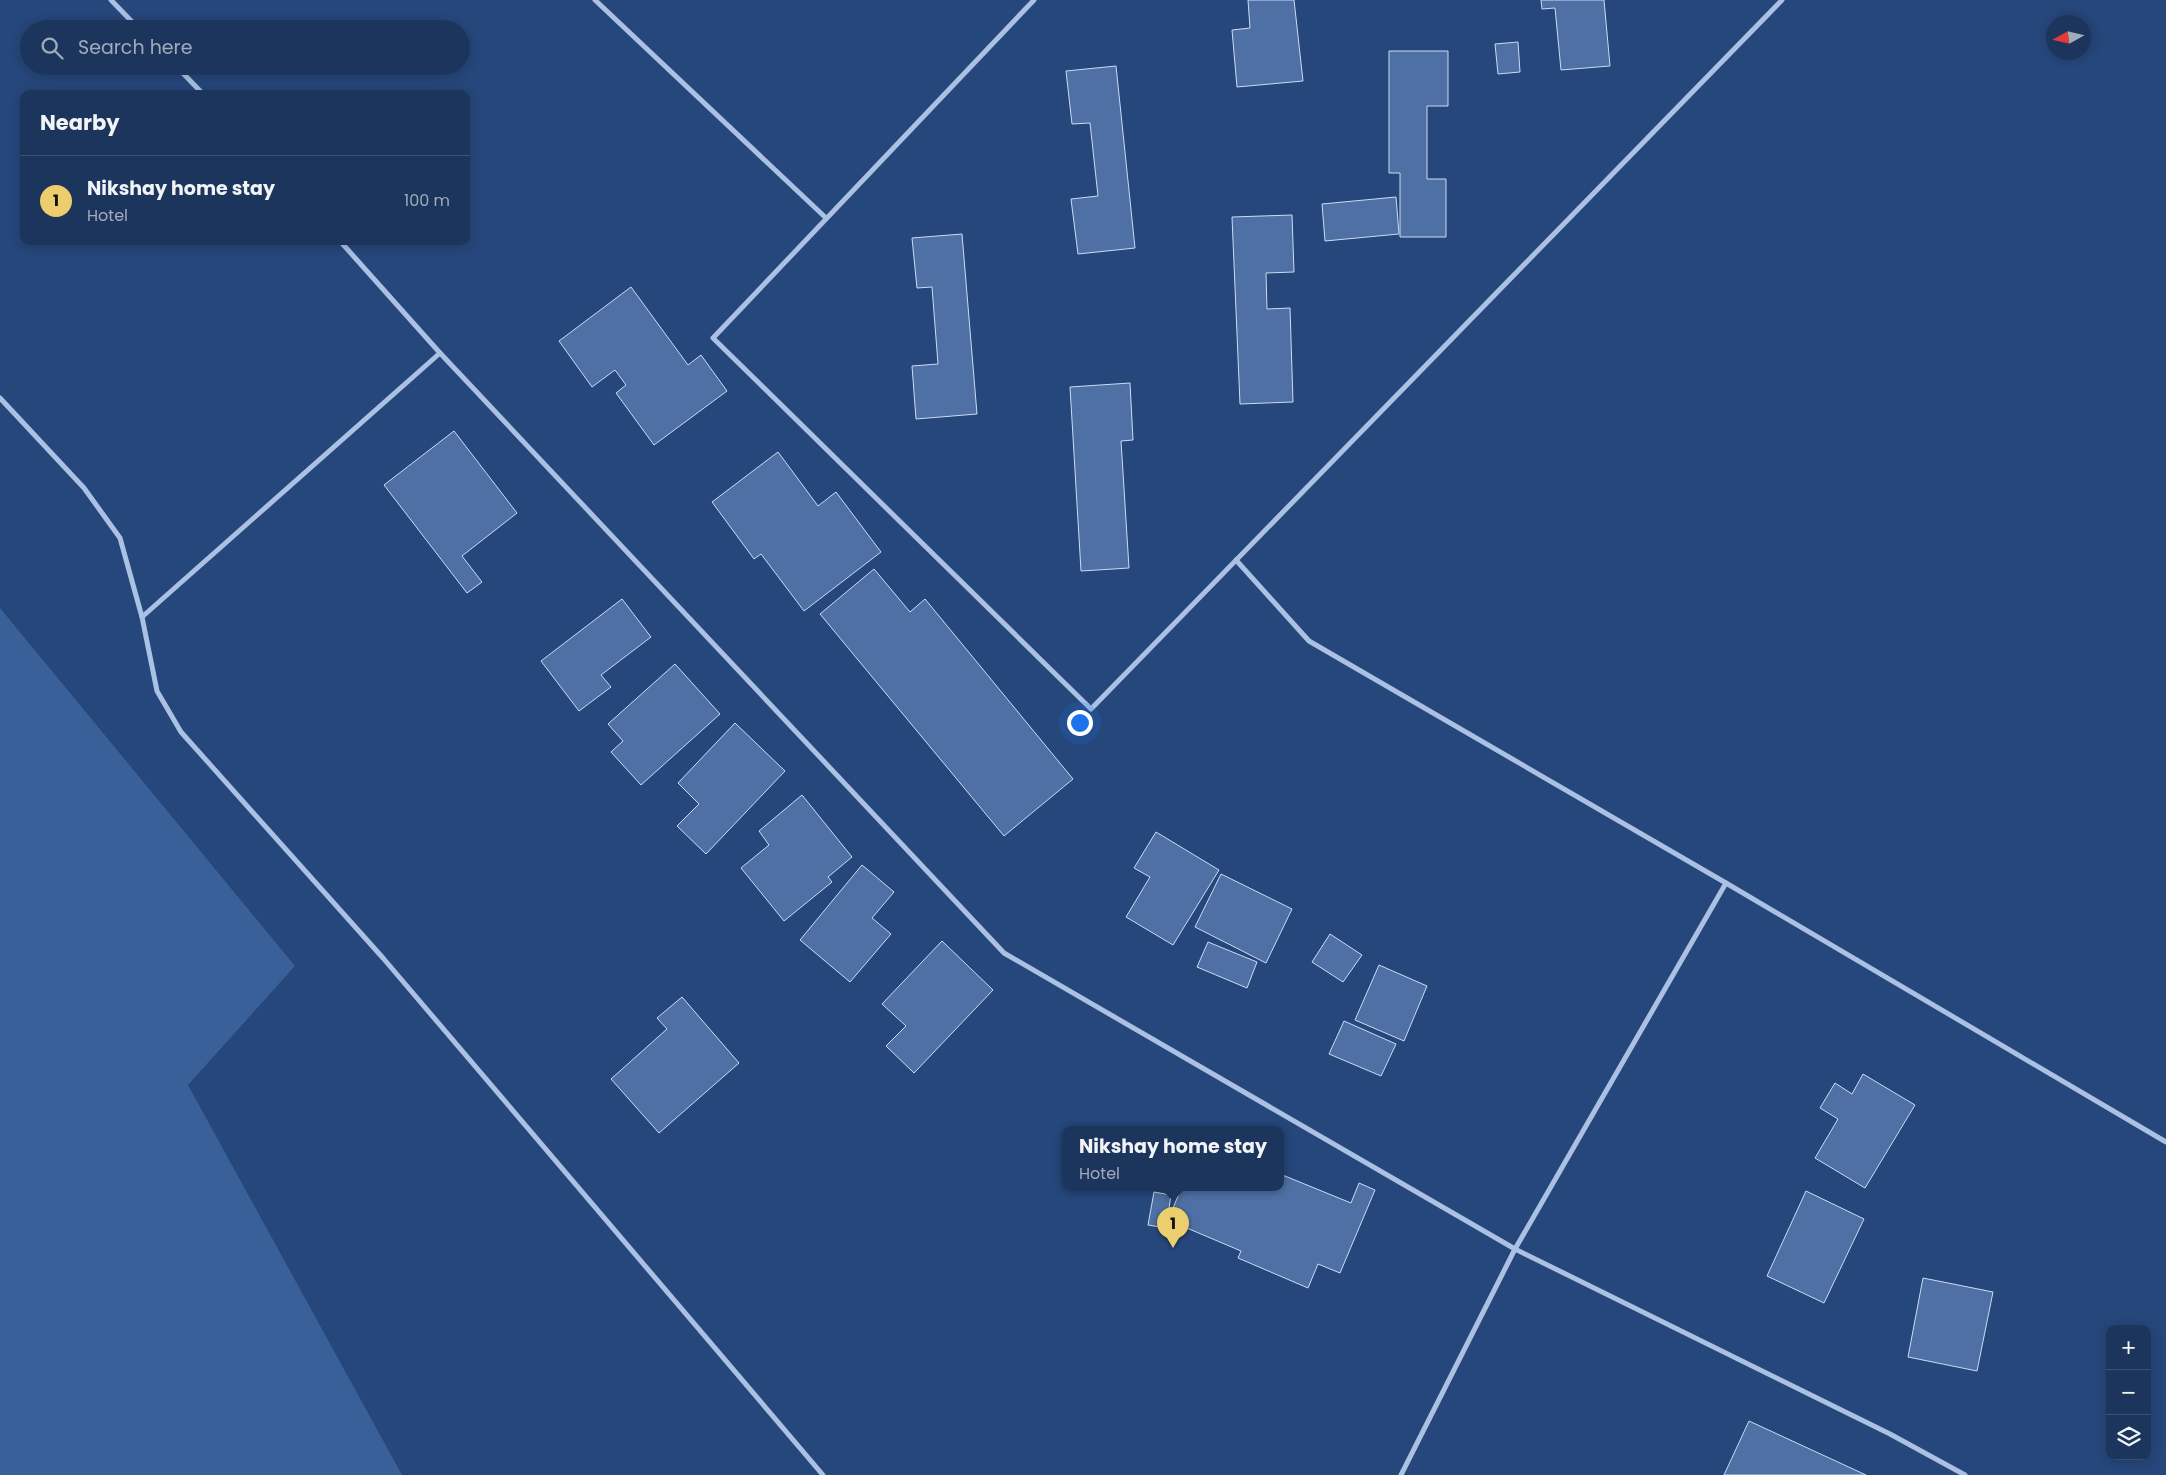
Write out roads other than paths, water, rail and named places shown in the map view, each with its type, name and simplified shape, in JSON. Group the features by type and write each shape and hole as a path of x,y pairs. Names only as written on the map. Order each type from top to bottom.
{"street":[{"path":"111,0 130,20"},
{"path":"595,0 826,218"},
{"path":"1034,0 713,338 1091,709 1782,0"},
{"path":"185,75 199,90"},
{"path":"344,245 440,353 1004,953 1516,1249 1881,1429 1964,1475"},
{"path":"142,617 440,353"},
{"path":"0,398 84,488 120,538 142,617 158,691 181,732 390,966 823,1475"},
{"path":"1236,560 1309,641 1726,883 2166,1142"},
{"path":"1401,1475 1516,1249 1726,883"}],"place":[{"name":"Nikshay home stay","path":"1173,1248"}]}
